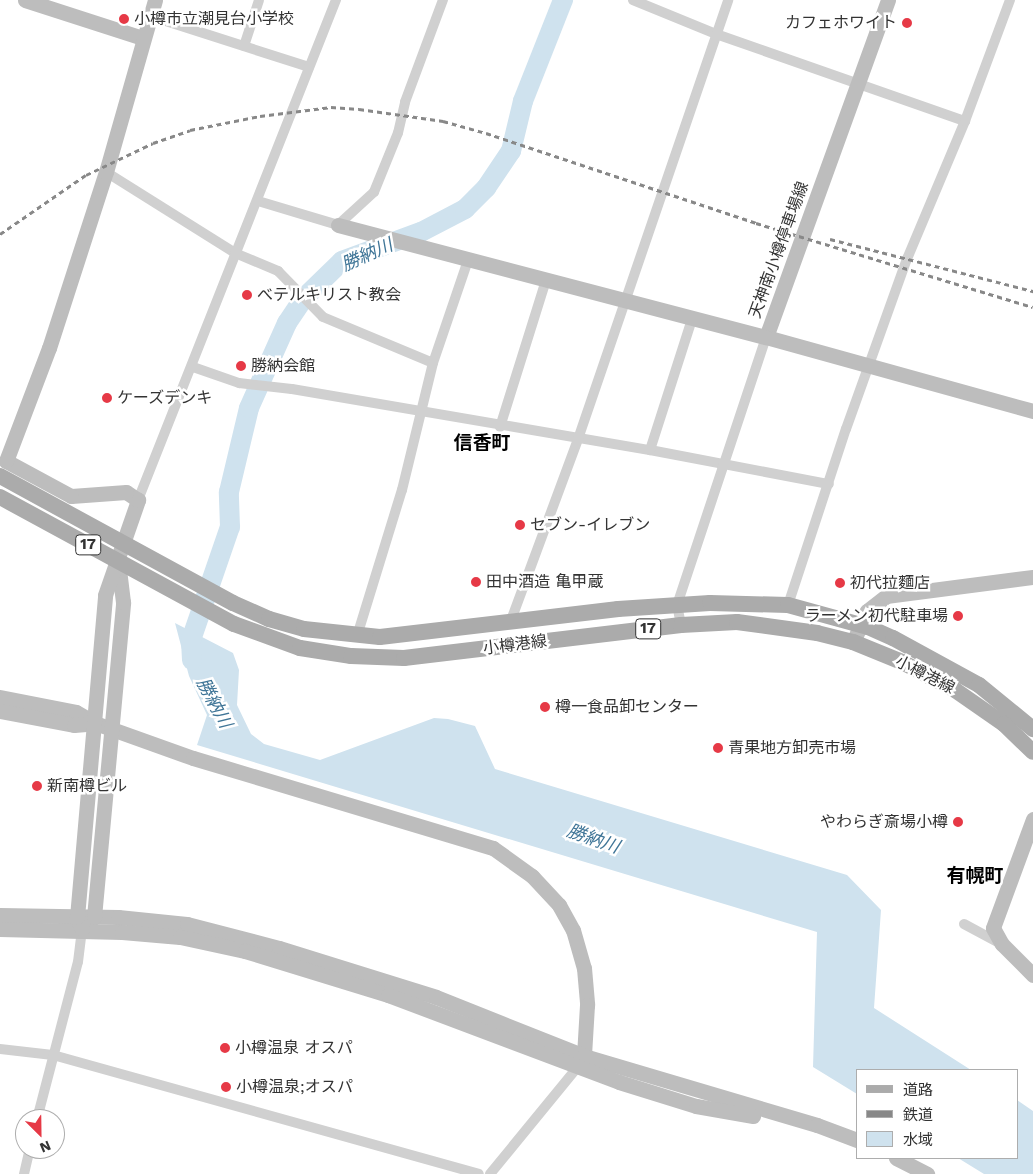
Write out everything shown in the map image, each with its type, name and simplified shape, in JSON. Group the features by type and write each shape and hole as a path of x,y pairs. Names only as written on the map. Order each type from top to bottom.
{"main road":[{"name":"小樽港線","path":"0,476 121,544 176,571 233,603 269,619 304,629 358,636 414,634 618,608 676,605 788,606 859,624 893,638 979,685 1033,729"},
{"name":"小樽港線","path":"0,497 234,624 300,648 351,656 404,658 681,625 738,622 817,633 853,642 902,662 955,690 1004,724 1033,752"}],"street":[{"path":"25,0 143,38"},
{"path":"138,500 126,492 71,496 3,459 49,348 106,172 155,0"},
{"path":"244,46 260,0"},
{"path":"94,917 105,595 118,562 121,544 138,500 193,367 235,253 258,201 336,0"},
{"path":"345,228 374,192 398,133 405,102 443,0"},
{"path":"633,0 716,34 965,121"},
{"path":"510,623 578,439 728,0"},
{"name":"天神南小樽停車場線","path":"888,0 766,337 1033,411"},
{"path":"788,606 907,259 965,121 1010,0"},
{"path":"150,16 309,67"},
{"path":"106,172 235,253 278,270 290,280 323,318 433,362"},
{"path":"258,201 345,228 423,249 766,337 725,465 676,605 681,625"},
{"path":"358,636 402,490 433,362 468,260"},
{"path":"500,427 546,280"},
{"path":"650,450 692,319"},
{"path":"193,367 239,383 292,389 500,427 650,450 829,484"},
{"path":"853,642 859,624 867,611 886,596 1033,576"},
{"path":"0,697 76,712 102,724 193,758 493,848 532,876 559,905 572,930 584,968 587,1004 581,1063 490,1174"},
{"path":"0,711 74,726 102,724"},
{"path":"40,1109 78,962 80,923 102,724"},
{"path":"1033,820 1029,845 993,928 1002,944 1033,975"},
{"path":"0,915 80,923 180,937 245,951 388,995 581,1063 817,1125 856,1140"},
{"path":"0,929 80,923 94,917 187,924 279,948 436,997 581,1063"},
{"path":"964,924 1002,944"},
{"path":"0,1049 53,1055 479,1174"},
{"path":"24,1174 28,1159"},
{"path":"898,1159 928,1174"}],"water":[{"path":"175,623 233,653 239,670 237,705 251,734 264,744 320,760 434,718 448,719 475,726 495,769 847,875 881,910 874,1008 969,1069 856,1069 856,1093 813,1067 817,932 197,745 207,715 189,676"},
{"path":"1018,1101 1033,1111 1033,1174 984,1174 960,1159 1018,1159"}],"waterway":[{"name":"勝納川","path":"192,660 191,640 230,527 229,492 249,408 287,323 303,299 342,261 421,232 465,209 486,188 511,151 523,101 563,0"}],"railway":[{"path":"0,234 86,175 153,143 190,130 260,116 331,107 443,121 486,133 756,223 1033,307"},
{"path":"830,239 1033,291"}],"place":[{"name":"小樽市立潮見台小学校","path":"124,19"},
{"name":"カフェホワイト","path":"907,23"},
{"name":"べテルキリスト教会","path":"247,295"},
{"name":"勝納会館","path":"241,366"},
{"name":"ケーズデンキ","path":"107,398"},
{"name":"セブン-イレブン","path":"520,525"},
{"name":"田中酒造 亀甲蔵","path":"476,582"},
{"name":"初代拉麵店","path":"840,583"},
{"name":"ラーメン初代駐車場","path":"958,616"},
{"name":"樽一食品卸センター","path":"545,707"},
{"name":"青果地方卸売市場","path":"718,748"},
{"name":"新南樽ビル","path":"37,786"},
{"name":"やわらぎ斎場小樽","path":"958,822"},
{"name":"小樽温泉 オスパ","path":"225,1048"},
{"name":"小樽温泉;オスパ","path":"226,1087"}],"district":[{"name":"信香町","path":"482,443"},
{"name":"有幌町","path":"975,876"}]}
